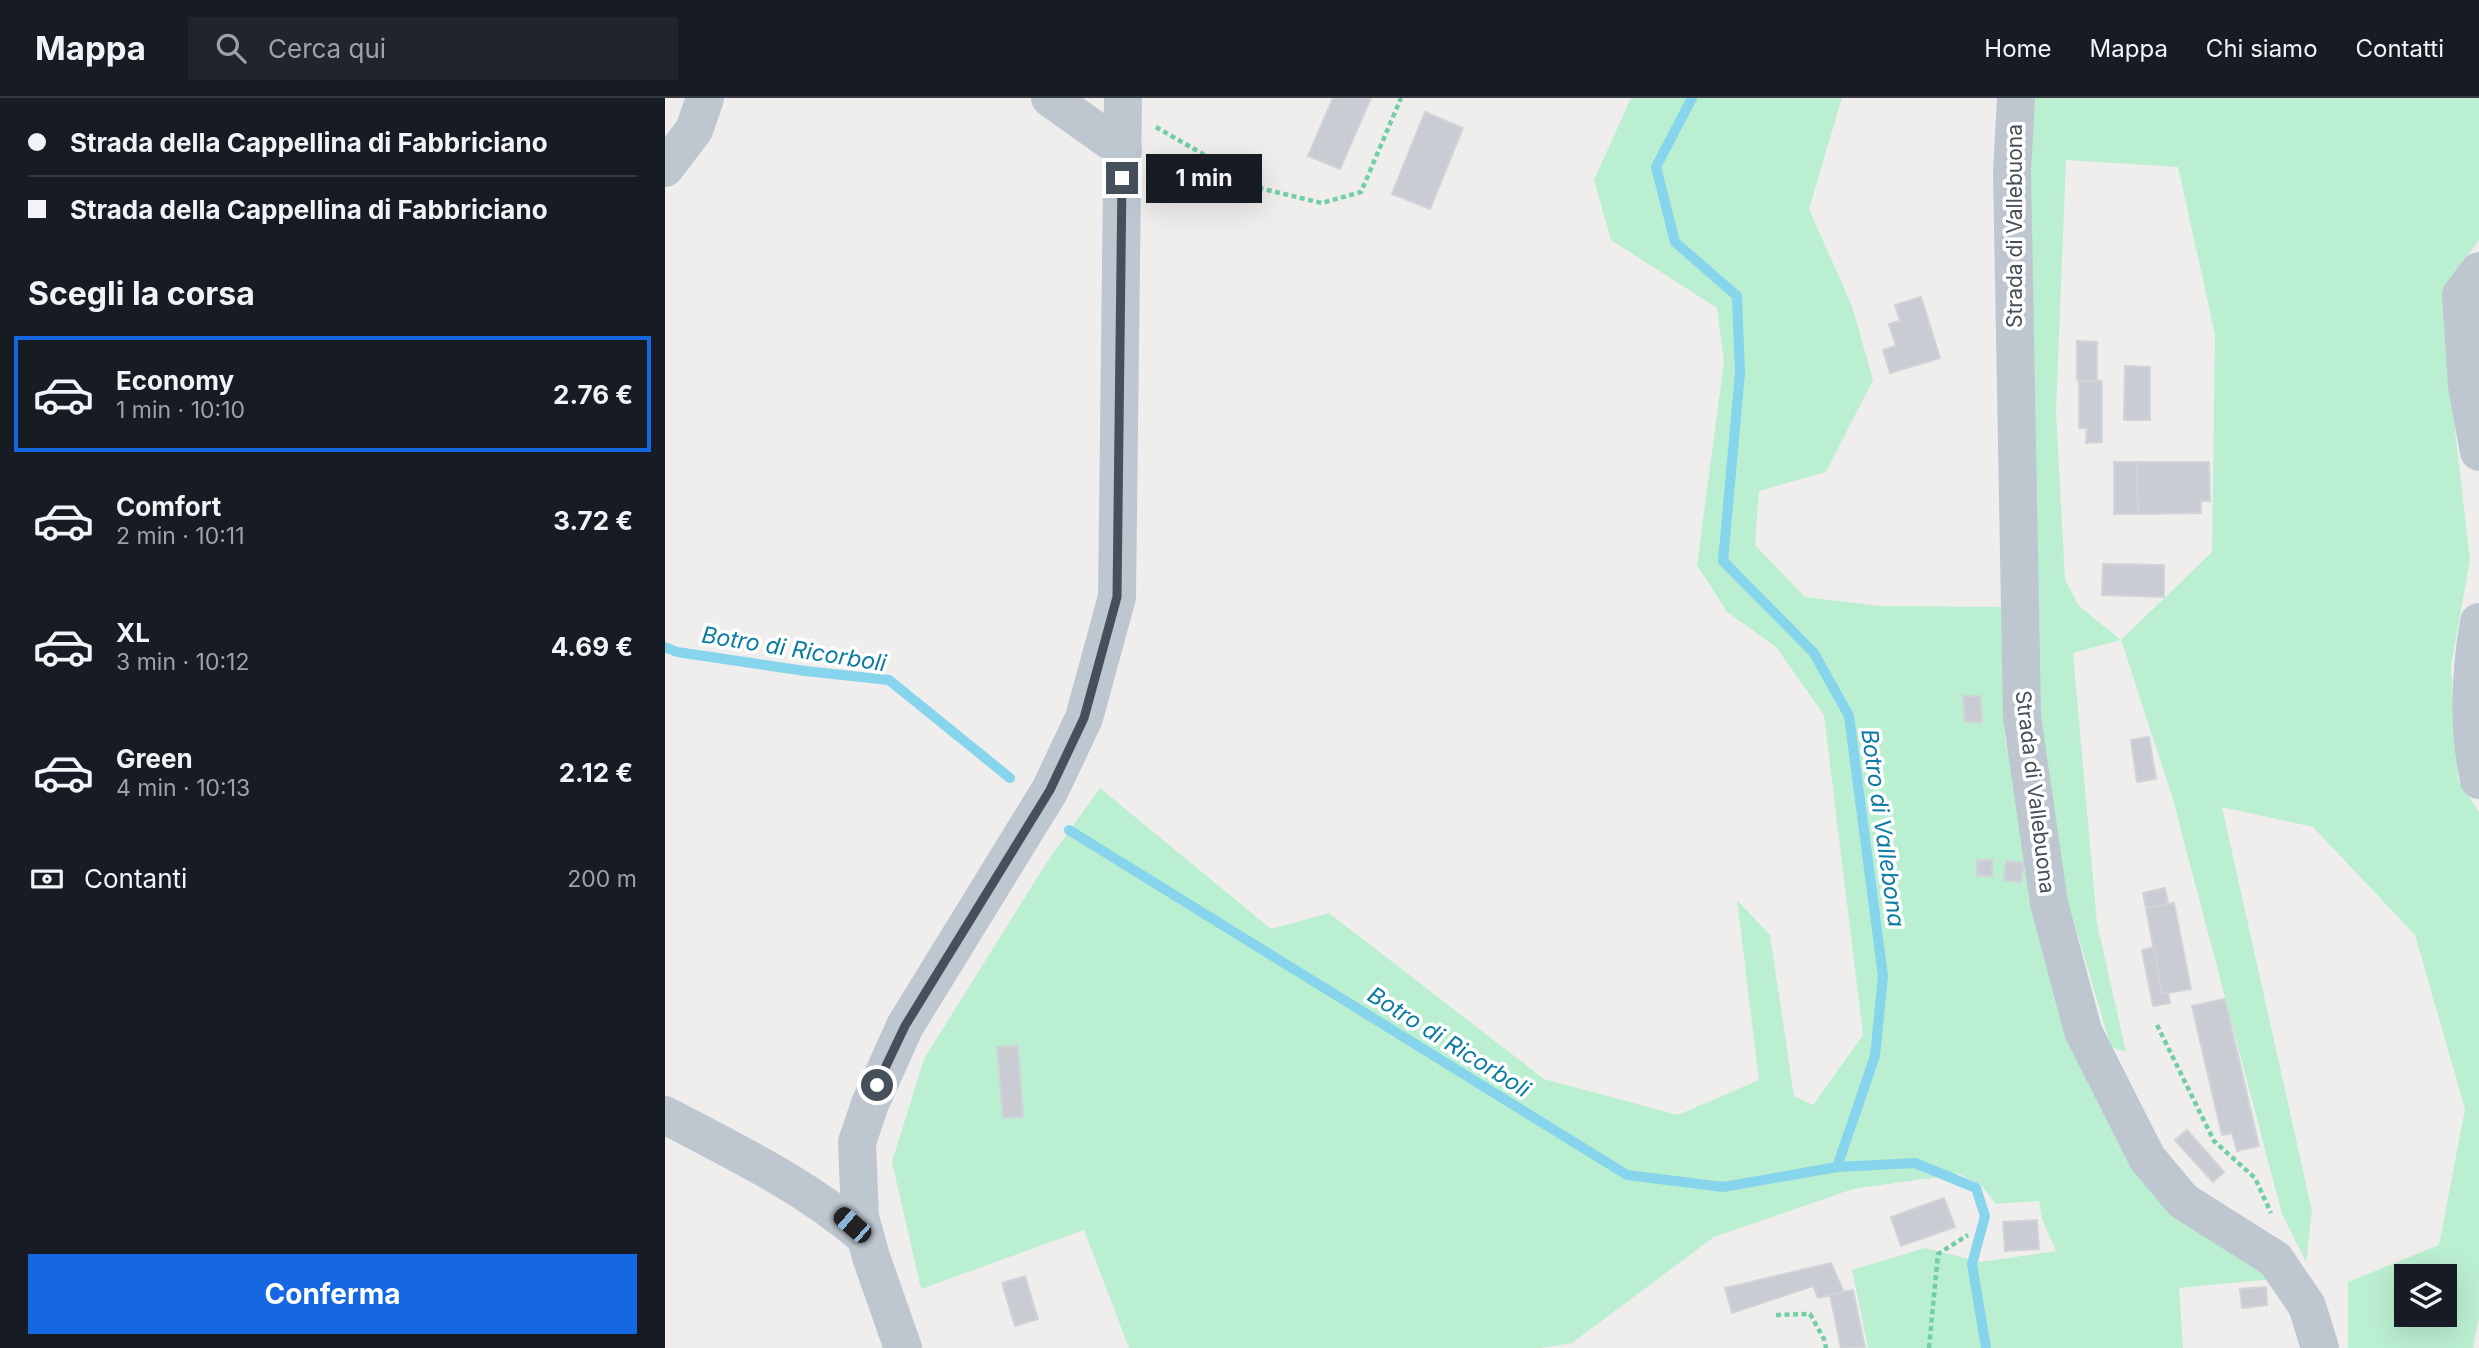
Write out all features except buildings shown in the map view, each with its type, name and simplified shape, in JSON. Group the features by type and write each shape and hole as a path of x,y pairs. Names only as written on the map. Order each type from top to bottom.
{"street":[{"path":"665,168 694,130 705,98"},
{"path":"1050,98 1123,150"},
{"name":"Strada di Vallebuona","path":"2016,98 2012,172 2022,717 2049,904 2083,1031 2147,1158 2183,1201 2275,1259 2307,1306 2320,1348"},
{"path":"903,1348 860,1217 857,1142 875,1091 905,1026 1043,803 1084,718 1117,597 1122,103"},
{"path":"2479,271 2461,295 2467,386 2479,452"},
{"path":"2479,622 2473,655 2472,749 2479,780"},
{"path":"665,1115 775,1172 838,1213 865,1237"}],"path":[{"path":"1122,103 1263,189 1322,203 1361,192 1401,98"},
{"path":"2157,1025 2214,1141 2255,1178 2273,1219"},
{"path":"1929,1348 1938,1254 1968,1235"},
{"path":"1776,1315 1810,1314 1826,1348"}],"green space":[{"path":"1631,98 1842,98 1809,209 1852,306 1873,380 1826,472 1759,491 1755,545 1805,597 1880,606 2002,607 2005,738 2039,909 2143,1178 2274,1279 2179,1288 2183,1348 1868,1348 1852,1270 1925,1248 1981,1262 2056,1251 2042,1219 2039,1201 1996,1204 1980,1184 1959,1174 1853,1189 1714,1237 1572,1343 1541,1348 1129,1348 1084,1230 921,1289 892,1162 924,1059 1049,859 1100,788 1271,929 1329,913 1544,1079 1678,1115 1759,1080 1737,900 1770,935 1794,1096 1813,1105 1863,1035 1824,715 1776,647 1727,612 1697,565 1724,362 1717,308 1611,240 1594,180"},
{"path":"2033,98 2479,98 2479,240 2446,286 2455,431 2470,559 2451,667 2458,780 2479,812 2479,1317 2473,1348 2348,1348 2348,1282 2439,1245 2465,1109 2415,935 2313,827 2222,807 2312,1211 2306,1262 2282,1214 2172,796 2121,640 2073,653 2097,923 2126,1052 2111,1047 2061,878 2041,746 2028,131","holes":["2066,160 2178,167 2215,334 2212,552 2121,640 2079,606 2065,579 2056,412"]}],"waterway":[{"name":"Botro di Vallebona","path":"1692,98 1656,167 1675,242 1737,296 1740,373 1723,561 1814,653 1849,716 1883,976 1875,1056 1837,1167 1915,1163 1976,1188 1985,1216 1972,1264 1986,1348"},
{"name":"Botro di Ricorboli","path":"665,647 677,652 805,671 889,680 1010,778"},
{"name":"Botro di Ricorboli","path":"1069,830 1627,1175 1723,1187 1837,1167"}],"route":[{"path":"877,1085 905,1026 1050,790 1084,718 1117,597 1122,178"}]}
